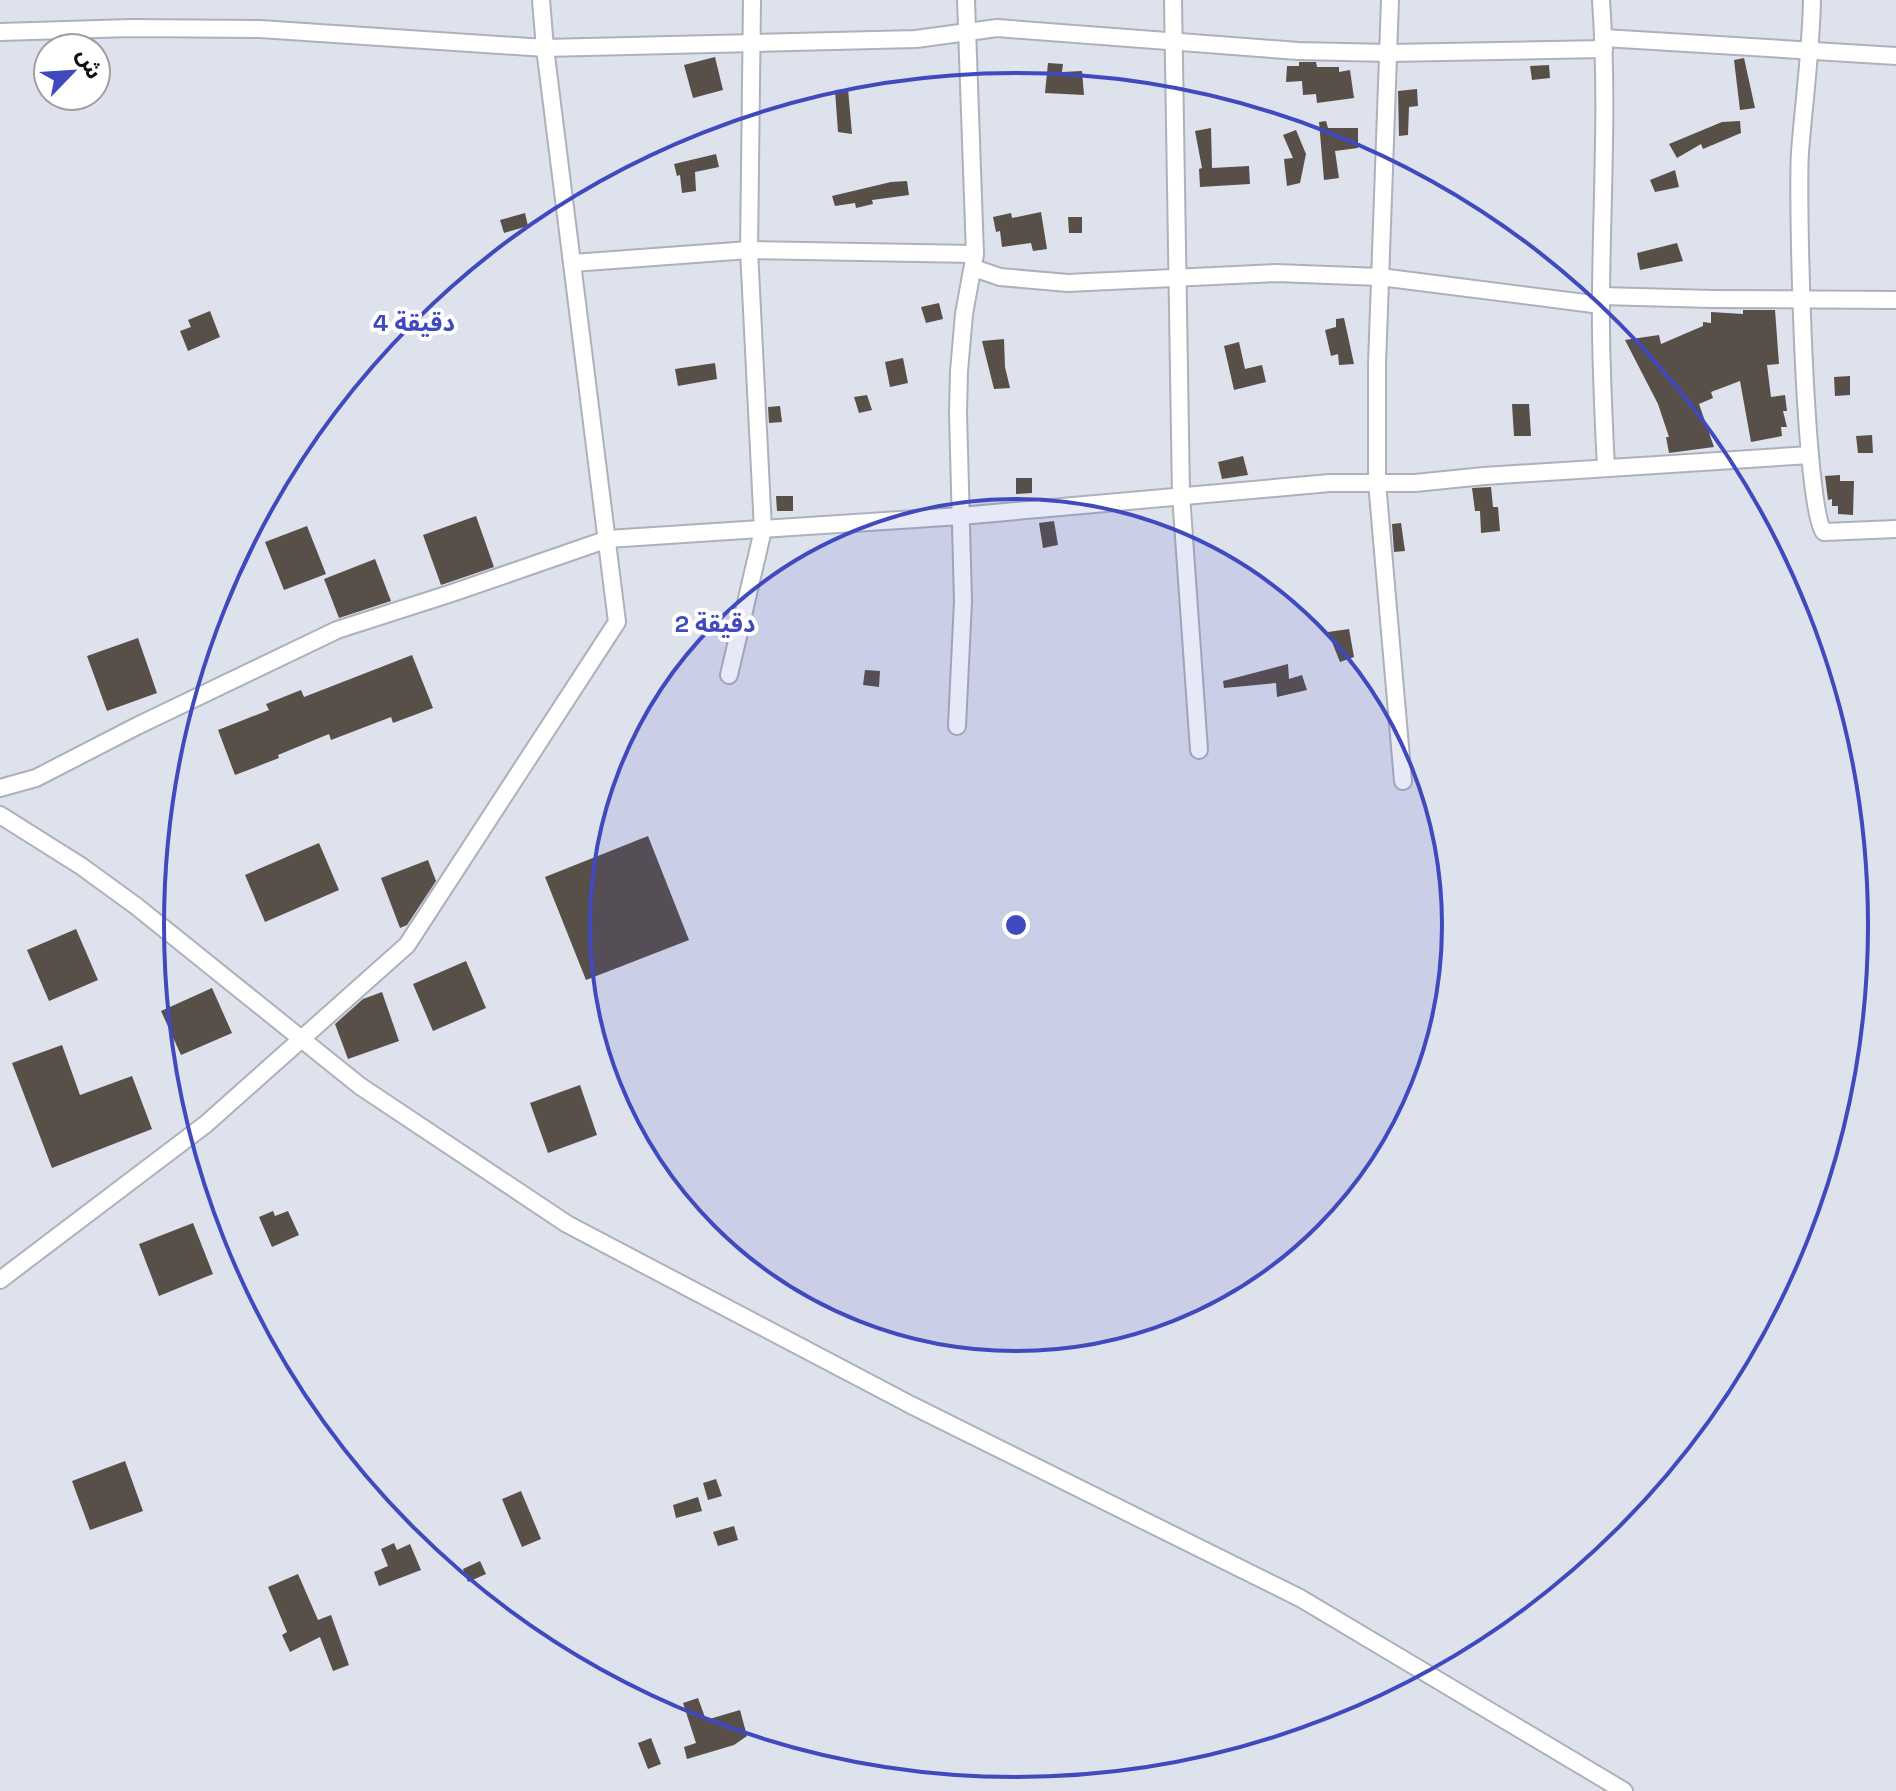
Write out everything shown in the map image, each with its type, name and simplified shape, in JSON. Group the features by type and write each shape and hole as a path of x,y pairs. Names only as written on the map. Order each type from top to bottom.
{"street":[{"path":"0,1280 206,1124 407,945 617,622 541,0"},
{"path":"729,675 763,530 749,250 752,0"},
{"path":"957,726 963,601 959,371 964,314 974,261 966,0"},
{"path":"1173,0 1181,495 1199,750"},
{"path":"1390,0 1380,277 1377,482 1403,781"},
{"path":"1601,0 1604,43 1601,300 1606,468"},
{"path":"1812,0 1811,49 1800,153 1802,300 1810,455 1817,520 1824,532 1896,529"},
{"path":"0,32 131,28 260,29 545,48 916,39 997,28 1298,51 1390,53 1604,43 1811,49 1896,56"},
{"path":"573,263 749,250 974,261 1000,277 1043,282 1276,273 1380,277 1601,300 1896,300"},
{"path":"0,788 36,778 337,630 608,539 961,516 1181,495 1377,482 1415,483 1810,455"},
{"path":"0,815 81,866 136,906 360,1086 567,1224 911,1405 1300,1598 1624,1791"}],"building":[{"path":"715,57 723,90 693,98 684,65"},
{"path":"1744,58 1755,108 1740,110 1734,60"},
{"path":"1299,62 1316,62 1317,67 1339,67 1339,72 1350,70 1354,98 1317,103 1316,94 1303,95 1302,81 1286,82 1287,66 1299,66"},
{"path":"1048,63 1063,64 1062,72 1082,71 1084,95 1045,93"},
{"path":"1549,65 1550,78 1532,80 1530,66"},
{"path":"848,89 852,134 838,132 835,90"},
{"path":"1417,89 1418,106 1409,107 1408,135 1399,136 1398,91"},
{"path":"1326,121 1328,128 1358,128 1358,148 1335,151 1339,178 1324,180 1319,122"},
{"path":"1740,121 1741,133 1703,149 1701,144 1677,158 1669,144 1722,122"},
{"path":"1211,128 1212,168 1249,166 1250,184 1200,187 1199,169 1202,168 1195,131"},
{"path":"1296,130 1306,154 1300,183 1287,186 1284,159 1293,158 1283,135"},
{"path":"716,154 719,167 695,172 696,191 682,193 680,175 677,176 674,164"},
{"path":"1675,170 1679,187 1655,192 1650,180"},
{"path":"907,181 909,195 872,200 873,204 856,208 855,203 835,206 832,196 891,182"},
{"path":"1041,212 1047,249 1033,251 1031,243 1002,247 1000,231 996,232 993,217 1011,213 1012,218"},
{"path":"525,213 528,226 504,233 500,220"},
{"path":"1068,217 1082,217 1082,233 1069,233"},
{"path":"1677,243 1683,261 1640,270 1637,253"},
{"path":"939,303 943,319 926,323 921,307"},
{"path":"1743,310 1775,310 1779,364 1767,365 1771,397 1785,395 1787,411 1783,411 1787,427 1781,427 1782,436 1751,442 1740,381 1711,392 1713,398 1699,404 1714,447 1669,453 1666,437 1669,437 1658,404 1625,340 1659,335 1661,344 1703,326 1703,322 1711,323 1711,312 1743,314"},
{"path":"210,311 220,337 188,351 180,331 191,327 188,320"},
{"path":"1344,318 1354,364 1339,365 1338,354 1331,356 1325,330 1336,327 1336,319"},
{"path":"1004,339 1005,367 1010,388 994,389 982,341"},
{"path":"1239,342 1245,369 1262,365 1266,382 1234,390 1224,346"},
{"path":"903,358 908,383 890,387 885,362"},
{"path":"715,363 717,379 678,386 675,369"},
{"path":"1850,376 1850,395 1835,396 1834,377"},
{"path":"867,395 872,410 859,413 854,397"},
{"path":"1512,404 1529,404 1531,436 1514,436"},
{"path":"780,406 782,422 769,423 768,407"},
{"path":"1872,435 1873,453 1858,453 1856,436"},
{"path":"1243,456 1248,475 1222,479 1218,462"},
{"path":"1840,475 1840,481 1854,481 1853,515 1838,514 1838,506 1832,506 1832,499 1828,500 1825,476"},
{"path":"1016,478 1032,478 1032,493 1016,494"},
{"path":"1491,487 1493,507 1498,507 1500,531 1481,533 1480,511 1475,511 1472,488"},
{"path":"776,496 793,496 793,511 777,511"},
{"path":"476,516 494,567 441,585 423,535"},
{"path":"1054,521 1058,545 1043,548 1039,523"},
{"path":"1401,523 1405,551 1394,552 1392,524"},
{"path":"307,526 326,574 284,590 265,542"},
{"path":"375,559 391,601 339,618 324,579"},
{"path":"1349,629 1354,657 1340,662 1328,632"},
{"path":"138,638 157,693 107,711 87,656"},
{"path":"412,655 433,708 393,723 391,717 331,740 329,734 235,775 218,730 269,710 266,704 301,690 304,697"},
{"path":"1288,664 1289,679 1302,675 1307,690 1277,697 1276,683 1224,688 1223,681"},
{"path":"865,670 880,671 879,687 863,685"},
{"path":"648,836 689,940 586,980 545,877"},
{"path":"319,843 339,890 265,922 245,875"},
{"path":"428,860 436,881 407,925 400,928 381,878"},
{"path":"76,929 98,980 49,1001 27,950"},
{"path":"466,961 486,1008 433,1031 413,984"},
{"path":"212,988 232,1033 181,1055 161,1011"},
{"path":"382,992 399,1041 348,1059 335,1024 363,999"},
{"path":"62,1045 80,1095 132,1076 152,1129 52,1168 12,1063"},
{"path":"580,1085 597,1135 548,1153 530,1103"},
{"path":"273,1211 275,1216 288,1211 299,1235 272,1247 259,1217"},
{"path":"193,1223 213,1274 159,1296 139,1244"},
{"path":"125,1461 143,1511 90,1530 72,1481"},
{"path":"716,1479 722,1496 708,1500 703,1483"},
{"path":"521,1491 541,1539 522,1547 502,1499"},
{"path":"698,1497 702,1511 676,1518 673,1505"},
{"path":"734,1526 738,1540 718,1546 713,1532"},
{"path":"394,1543 397,1550 410,1544 421,1570 379,1586 374,1572 388,1566 381,1549"},
{"path":"480,1561 486,1574 468,1582 463,1569"},
{"path":"298,1574 318,1620 331,1615 349,1665 333,1671 320,1637 290,1652 282,1635 287,1632 268,1587"},
{"path":"698,1698 706,1720 740,1710 747,1736 734,1745 687,1759 684,1747 696,1743 683,1703"},
{"path":"651,1738 661,1764 648,1769 638,1743"}]}
